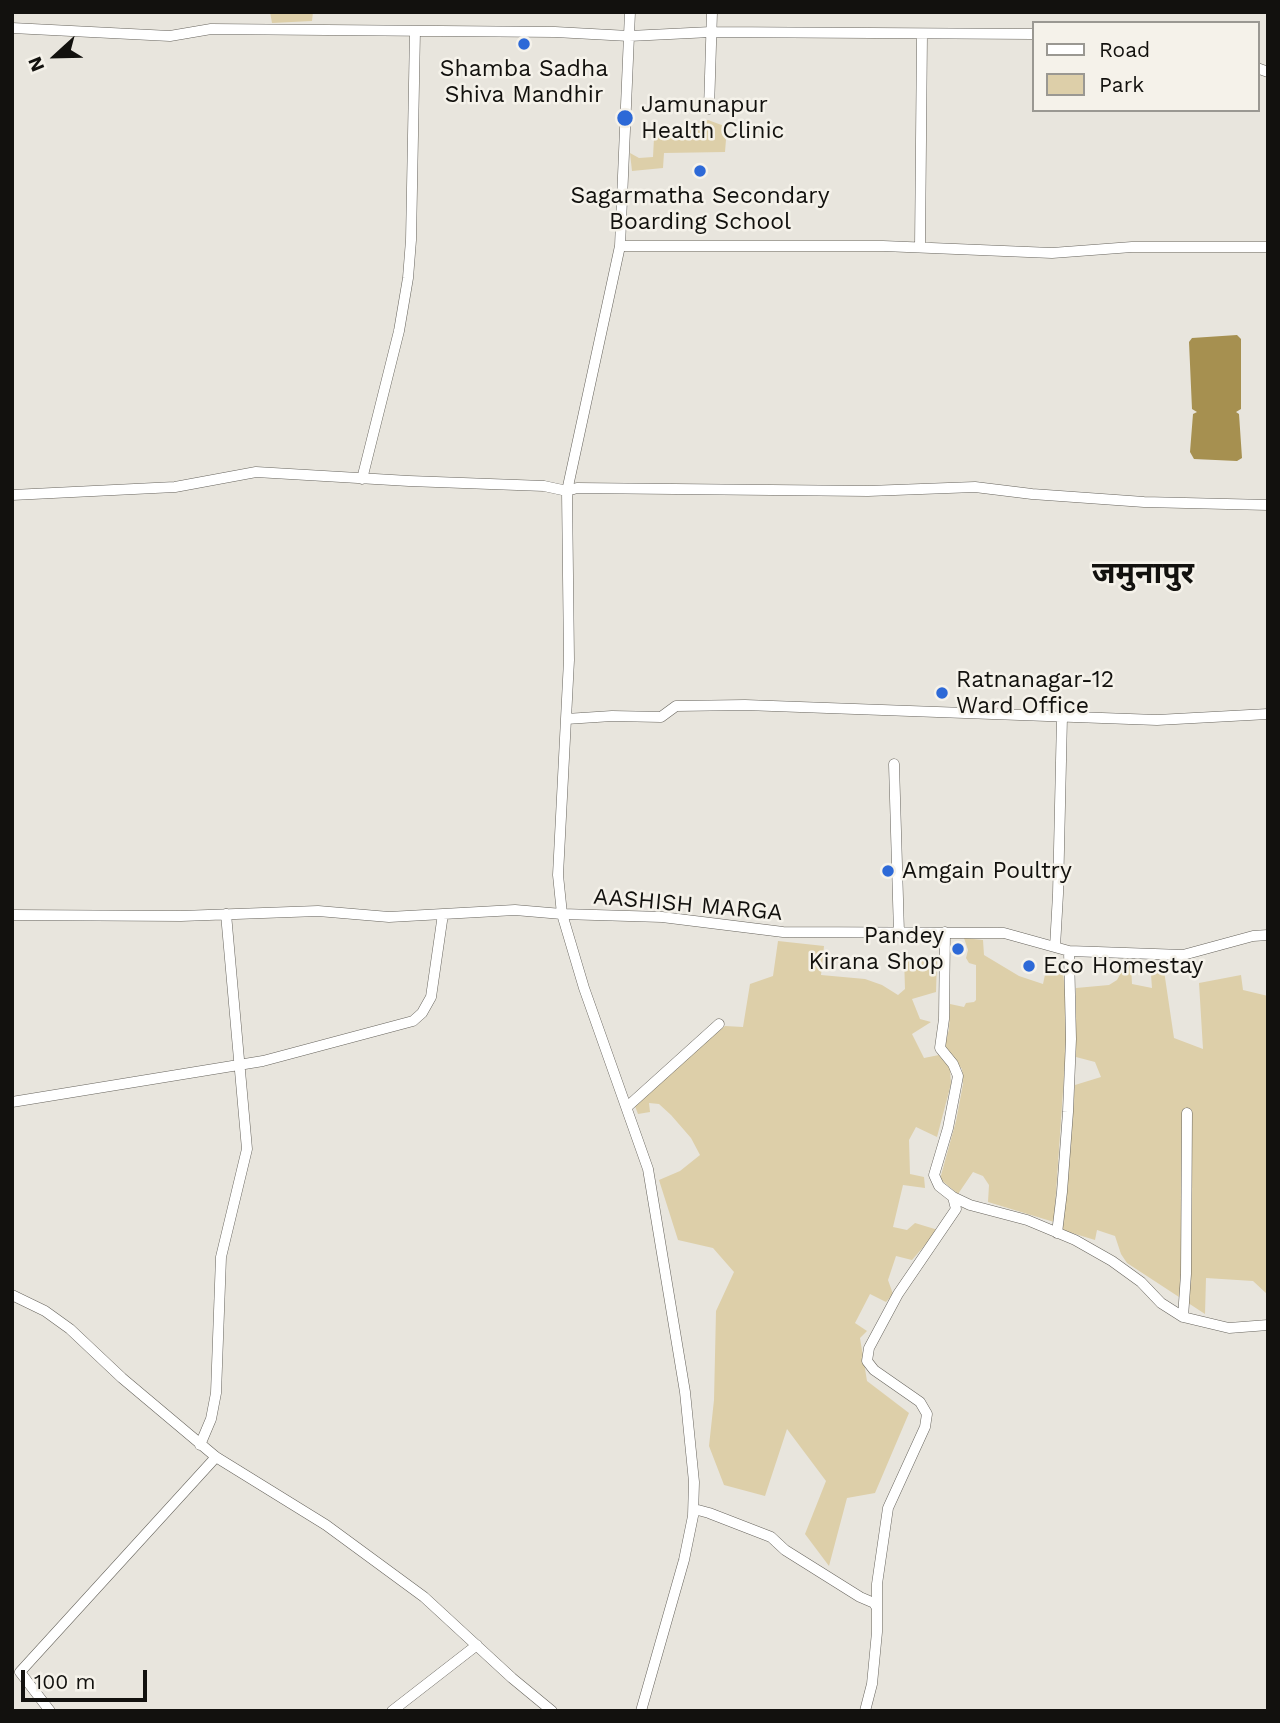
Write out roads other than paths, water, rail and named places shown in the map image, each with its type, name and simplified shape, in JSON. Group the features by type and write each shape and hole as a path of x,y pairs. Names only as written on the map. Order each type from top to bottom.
{"street":[{"path":"630,12 620,246 568,491 569,660 558,875 562,914 589,1002 648,1170 674,1315 694,1482 693,1513 684,1560 641,1711"},
{"path":"709,108 712,12"},
{"path":"12,28 170,36 211,29 556,32 629,36 711,32 1032,34"},
{"path":"362,479 399,331 408,278 415,31"},
{"path":"920,247 922,34"},
{"path":"620,246 734,244 920,247 1052,253 1132,247 1268,247"},
{"path":"12,495 175,487 256,472 544,486 568,491 577,488 868,491 975,486 1032,494 1144,502 1268,505"},
{"path":"566,719 661,717 676,706 746,705 1157,720 1268,714"},
{"path":"1055,947 1062,718"},
{"path":"894,764 900,933"},
{"name":"AASHISH MARGA","path":"12,915 156,916 318,911 389,917 515,910 662,917 783,932 1004,933 1069,951 1183,955 1253,936 1268,935"},
{"path":"200,1445 211,1419 216,1393 221,1257 247,1149 226,914"},
{"path":"12,1102 263,1061 413,1021 422,1013 431,996 443,914"},
{"path":"945,932 944,1019 940,1048 953,1064 958,1076 934,1175 939,1186 970,1205 1027,1220 1112,1261 1141,1282 1161,1303 1183,1317 1229,1328 1268,1325"},
{"path":"1057,1233 1068,1112 1071,1040 1069,951"},
{"path":"627,1107 719,1024"},
{"path":"1183,1317 1186,1274 1187,1113"},
{"path":"865,1711 872,1684 877,1584 888,1508 925,1427 928,1414 919,1402 874,1370 867,1361 869,1348 898,1294 956,1209 953,1197"},
{"path":"12,1295 45,1311 70,1329 216,1457 346,1540 425,1597 552,1711"},
{"path":"50,1711 16,1675 216,1457"},
{"path":"693,1513 698,1510 709,1513 771,1537 785,1550 859,1598 874,1603 877,1608"},
{"path":"392,1711 477,1645"}],"place":[{"name":"Shamba Sadha Shiva Mandhir","path":"524,44"},
{"name":"Jamunapur Health Clinic","path":"625,118"},
{"name":"Sagarmatha Secondary Boarding School","path":"700,171"},
{"name":"Ratnanagar-12 Ward Office","path":"942,693"},
{"name":"Amgain Poultry","path":"888,871"},
{"name":"Pandey Kirana Shop","path":"958,949"},
{"name":"Eco Homestay","path":"1029,966"}],"district":[{"name":"जमुनापुर","path":"1143,574"}]}
